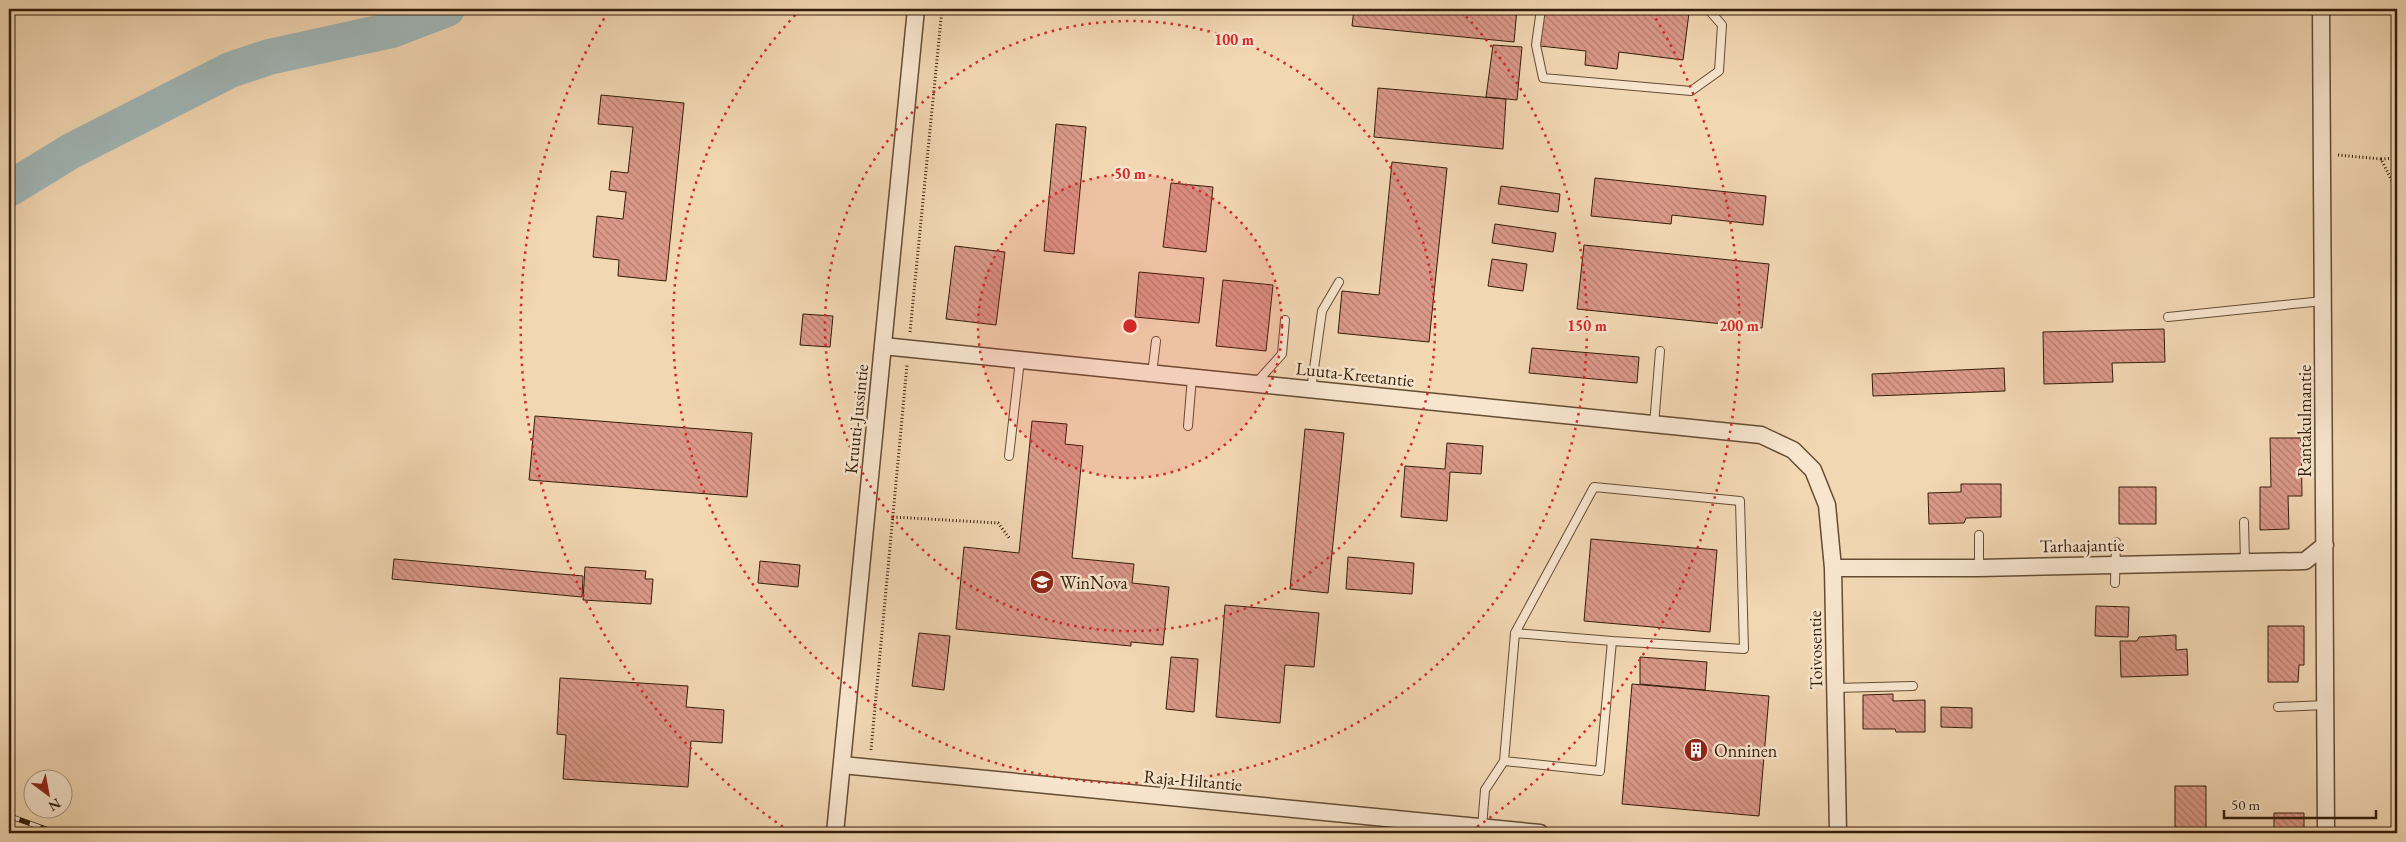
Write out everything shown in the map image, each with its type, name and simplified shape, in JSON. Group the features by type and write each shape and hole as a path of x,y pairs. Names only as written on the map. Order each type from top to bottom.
{"street":[{"name":"Kruuti-Jussintie","path":"835,833 916,9"},
{"name":"Rantakulmantie","path":"2321,9 2326,833"},
{"name":"Luuta-Kreetantie","path":"883,346 1761,435 1793,450 1813,470"},
{"name":"Toivosentie","path":"1813,470 1827,505 1834,568 1838,833"},
{"name":"Tarhaajantie","path":"1834,568 1980,568 2305,561 2325,545"},
{"name":"Raja-Hiltantie","path":"842,765 1442,828 1482,827 1540,833"}],"lane":[{"path":"1540,9 1536,45 1543,78 1691,91 1719,71 1722,25 1708,9"},
{"path":"1311,390 1322,311 1339,282"},
{"path":"2168,317 2323,302"},
{"path":"1255,384 1282,354 1285,320"},
{"path":"1152,374 1156,341"},
{"path":"1654,425 1660,351"},
{"path":"1009,456 1020,360"},
{"path":"1188,426 1192,378"},
{"path":"1482,827 1484,790 1504,761 1514,633 1594,487 1740,502 1744,649 1612,642 1514,633"},
{"path":"2244,522 2245,563"},
{"path":"1978,535 1980,568"},
{"path":"2115,583 2116,542"},
{"path":"1504,761 1600,771 1612,642"},
{"path":"1835,688 1913,686"},
{"path":"2278,707 2325,705"}],"path":[{"path":"869,768 942,9"},
{"path":"2388,9 2397,10"},
{"path":"2323,154 2397,158"},
{"path":"2381,158 2397,191"},
{"path":"893,517 998,523 1010,539"}],"building":[{"path":"1354,9 1517,9 1514,42 1352,26"},
{"path":"1544,9 1656,9 1689,13 1683,60 1619,52 1617,69 1585,65 1586,51 1540,46"},
{"path":"1493,45 1522,47 1517,100 1486,97"},
{"path":"1378,88 1506,99 1503,149 1374,137"},
{"path":"601,95 684,103 666,281 618,276 619,260 593,257 597,216 623,219 626,192 609,190 611,171 628,173 633,127 598,124"},
{"path":"1056,124 1086,127 1074,254 1044,251"},
{"path":"1392,162 1447,168 1429,342 1338,333 1342,291 1379,295"},
{"path":"1595,178 1766,196 1763,225 1672,215 1671,224 1591,216"},
{"path":"1171,183 1213,187 1206,252 1163,247"},
{"path":"1501,186 1560,194 1558,212 1498,204"},
{"path":"1495,224 1556,233 1553,252 1492,243"},
{"path":"1584,245 1769,264 1762,328 1577,309"},
{"path":"955,246 1005,252 996,325 946,319"},
{"path":"1492,259 1527,264 1523,291 1488,286"},
{"path":"1139,272 1204,278 1199,323 1135,317"},
{"path":"1223,280 1273,285 1266,351 1216,346"},
{"path":"803,314 833,316 830,347 800,345"},
{"path":"2164,329 2165,362 2112,363 2113,382 2044,384 2043,332"},
{"path":"1532,348 1639,357 1637,383 1529,373"},
{"path":"2004,368 2005,391 1873,396 1872,374"},
{"path":"535,416 752,433 747,497 529,480"},
{"path":"1032,421 1067,424 1065,444 1083,446 1072,558 1134,564 1132,583 1169,587 1163,645 1131,642 1131,646 956,629 964,547 1019,553"},
{"path":"1305,429 1344,433 1328,593 1290,589"},
{"path":"2270,438 2301,438 2302,496 2288,496 2289,529 2260,530 2260,487 2271,487"},
{"path":"1447,443 1483,446 1481,474 1450,472 1447,521 1401,517 1405,466 1445,469"},
{"path":"1961,484 2001,484 2001,517 1966,518 1964,523 1929,524 1928,493 1961,492"},
{"path":"2119,487 2156,487 2156,524 2119,524"},
{"path":"1591,539 1717,550 1710,632 1584,621"},
{"path":"1348,557 1414,563 1412,594 1346,589"},
{"path":"394,559 583,576 582,597 392,579"},
{"path":"760,561 800,565 798,587 758,583"},
{"path":"585,567 646,571 645,579 653,579 651,604 583,600"},
{"path":"1225,605 1319,613 1314,667 1285,665 1280,723 1216,717"},
{"path":"2096,606 2129,607 2128,637 2095,636"},
{"path":"2268,626 2304,626 2304,665 2299,665 2298,682 2268,682"},
{"path":"919,633 950,636 944,690 912,686"},
{"path":"2176,635 2176,650 2187,649 2188,675 2121,677 2120,641 2137,641 2139,637"},
{"path":"1171,657 1198,659 1194,712 1166,709"},
{"path":"1640,657 1707,662 1705,690 1640,684"},
{"path":"560,678 688,686 686,707 724,710 722,743 691,741 688,787 563,779 566,735 557,734"},
{"name":"Onninen","path":"1632,684 1769,696 1759,816 1622,804"},
{"path":"1893,694 1893,701 1925,700 1925,732 1896,732 1895,729 1863,729 1863,695"},
{"path":"1941,707 1972,708 1972,728 1941,727"},
{"path":"2175,786 2206,786 2206,833 2175,833"},
{"path":"2274,813 2304,813 2304,833 2274,833"},
{"path":"1130,830 1161,833 1130,833"}],"waterway":[{"path":"9,189 71,151 230,70 269,57 392,30 447,9"}],"railway":[{"path":"9,816 57,833"}],"place":[{"name":"WinNova","path":"1042,582"},
{"name":"Onninen","path":"1696,750"}]}
